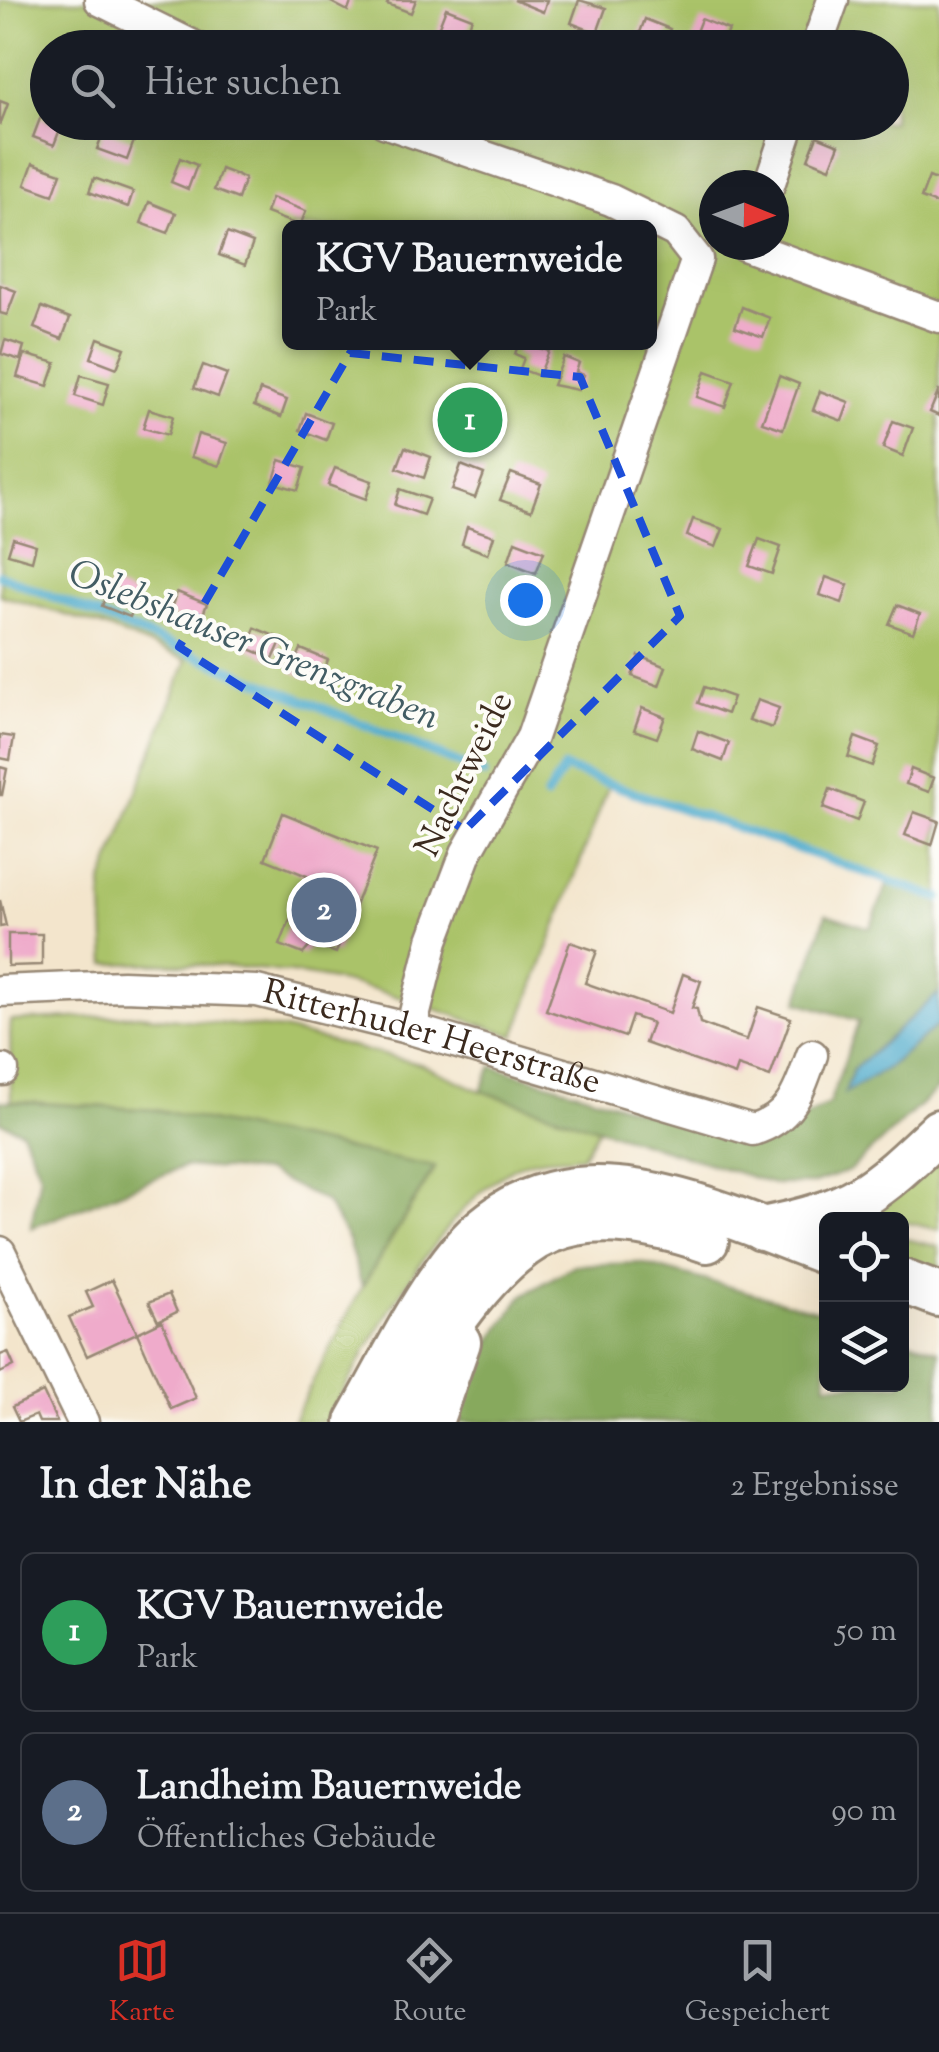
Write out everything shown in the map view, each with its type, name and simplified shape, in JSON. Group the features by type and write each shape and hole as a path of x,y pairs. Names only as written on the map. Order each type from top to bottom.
{"highway":[{"path":"762,1229 812,1219 856,1203 939,1131"},
{"path":"357,1422 460,1253 494,1218 553,1189 635,1190 819,1250"},
{"path":"387,1422 475,1296 514,1255 549,1232 587,1224 640,1224 674,1230 819,1276"},
{"path":"909,1284 939,1296"},
{"path":"909,1294 939,1296"},
{"path":"431,1422 475,1296"}],"street":[{"path":"100,0 153,30"},
{"path":"822,30 832,0"},
{"path":"436,140 610,200 651,220"},
{"path":"774,170 784,140"},
{"path":"657,223 676,232 697,259"},
{"name":"Nachtweide","path":"411,1029 433,940 466,853 532,737 697,259"},
{"path":"785,260 939,317"},
{"name":"Ritterhuder Heerstraße","path":"0,991 124,986 257,991 411,1029 753,1130 776,1123 795,1103 812,1055"},
{"path":"0,1252 83,1422"}],"highlighted area":[{"path":"350,353 580,377 680,616 465,830 179,647"}],"green space":[{"path":"0,0 939,0 939,901 610,782 515,1036 408,1000 327,979 227,966 106,964 102,884 187,660 102,626 0,595"},
{"path":"888,883 939,901 939,993 853,1070 887,1068 939,1024 939,1088 849,1171 812,1184 773,1184 481,1091 492,1066 753,1145 829,1104 859,1021 798,1002 826,914 870,928"},
{"path":"139,1015 283,1030 420,1064 481,1091 599,1128 582,1156 535,1160 504,1174 473,1199 415,1272 326,1422 292,1422 362,1287 435,1168 156,1110 11,1101 10,1021"},
{"path":"0,1101 156,1110 435,1167 362,1287 348,1240 326,1202 266,1172 185,1166 31,1228 40,1174 22,1131 0,1122"},
{"path":"939,1154 939,1230 909,1223 909,1212 866,1212"},
{"path":"909,1240 939,1247 939,1280 909,1271"},
{"path":"641,1263 819,1311 819,1392 909,1392 909,1340 939,1351 939,1422 454,1422 480,1357 522,1296 575,1265"}],"water":[{"path":"939,993 939,1024 887,1068 845,1093 853,1070"}],"building":[{"path":"327,0 352,0 348,11"},
{"path":"389,0 416,0 411,13 387,4"},
{"path":"514,0 547,0 543,12"},
{"path":"579,0 606,8 598,30 571,23"},
{"path":"446,8 472,18 467,30 437,30"},
{"path":"645,19 670,29 670,30 641,30"},
{"path":"701,19 729,30 697,30"},
{"path":"0,101 8,104 0,125"},
{"path":"100,140 134,141 127,160 97,149"},
{"path":"815,140 839,145 830,168 808,159"},
{"path":"180,158 197,165 188,189 171,182"},
{"path":"33,163 61,173 53,195 25,185"},
{"path":"221,169 245,178 238,199 214,190"},
{"path":"929,177 939,181 939,205 921,198"},
{"path":"94,178 133,192 128,207 89,192"},
{"path":"271,198 306,211 302,220 284,220 266,213"},
{"path":"149,202 176,213 168,233 141,223"},
{"path":"227,233 253,243 245,265 219,255"},
{"path":"0,285 16,291 7,315 0,313"},
{"path":"42,307 70,318 62,339 34,328"},
{"path":"742,307 770,318 763,337 735,327"},
{"path":"98,338 125,348 117,368 91,358"},
{"path":"5,340 24,346 20,360 1,354"},
{"path":"516,350 549,351 539,376 520,369 524,358 515,354"},
{"path":"24,354 56,363 48,386 17,377"},
{"path":"564,357 579,363 576,372 584,375 578,390 553,385"},
{"path":"203,365 227,374 218,397 194,388"},
{"path":"706,371 734,381 725,407 697,397"},
{"path":"81,375 109,383 103,405 75,396"},
{"path":"779,376 799,384 783,429 762,422"},
{"path":"260,390 287,400 281,417 254,406"},
{"path":"939,390 939,416 930,412"},
{"path":"820,391 849,402 842,421 813,410"},
{"path":"149,409 173,416 168,435 143,428"},
{"path":"306,413 332,423 326,440 300,430"},
{"path":"893,421 913,428 903,456 883,448"},
{"path":"198,434 227,443 219,466 191,457"},
{"path":"405,447 431,457 424,478 397,468"},
{"path":"280,460 305,468 298,490 273,483"},
{"path":"461,465 484,474 475,498 452,490"},
{"path":"335,468 372,481 366,499 328,485"},
{"path":"511,473 541,484 531,511 500,500"},
{"path":"400,489 429,499 423,515 395,505"},
{"path":"693,519 723,529 716,547 687,536"},
{"path":"467,527 494,536 488,554 462,544"},
{"path":"13,538 36,545 32,561 8,554"},
{"path":"759,539 781,547 772,574 749,566"},
{"path":"515,541 544,552 536,573 508,562"},
{"path":"826,577 848,585 842,603 820,595"},
{"path":"110,585 138,597 130,617 102,606"},
{"path":"177,592 207,604 198,627 168,615"},
{"path":"897,605 920,614 913,633 889,624"},
{"path":"255,628 282,639 273,659 247,648"},
{"path":"301,649 328,660 319,683 291,671"},
{"path":"639,656 666,667 659,686 632,676"},
{"path":"704,687 733,697 727,714 698,703"},
{"path":"757,700 779,708 772,728 749,720"},
{"path":"642,708 665,717 657,738 634,730"},
{"path":"698,731 729,743 723,761 692,749"},
{"path":"0,735 14,737 10,760 0,758"},
{"path":"855,737 879,746 872,766 848,757"},
{"path":"0,767 7,769 2,795 0,795"},
{"path":"911,769 934,778 929,792 906,784"},
{"path":"830,789 864,802 857,821 823,808"},
{"path":"914,812 939,821 932,845 905,835"},
{"path":"283,813 377,851 336,953 312,944 303,954 280,945 307,876 265,859"},
{"path":"0,900 6,926 0,927"},
{"path":"8,934 42,934 42,965 8,966"},
{"path":"570,942 597,951 585,983 670,1013 683,974 701,981 692,1008 697,1009 700,1023 747,1040 758,1007 791,1018 770,1077 738,1066 735,1075 645,1043 652,1023 632,1016 625,1037 546,1010"},
{"path":"112,1280 137,1333 87,1356 69,1317 93,1307 86,1292"},
{"path":"169,1294 177,1312 158,1321 149,1302"},
{"path":"162,1321 196,1398 171,1409 137,1333"},
{"path":"8,1352 14,1366 0,1373 0,1355"},
{"path":"43,1392 57,1422 39,1422 36,1415 19,1422 12,1407"}],"waterway":[{"name":"Oslebshauser Grenzgraben","path":"0,575 484,774"},
{"name":"Oslebshauser Grenzgraben","path":"546,797 564,768 939,898"}],"place":[{"name":"KGV Bauernweide","path":"470,420"},
{"name":"Landheim Bauernweide","path":"324,910"}]}
